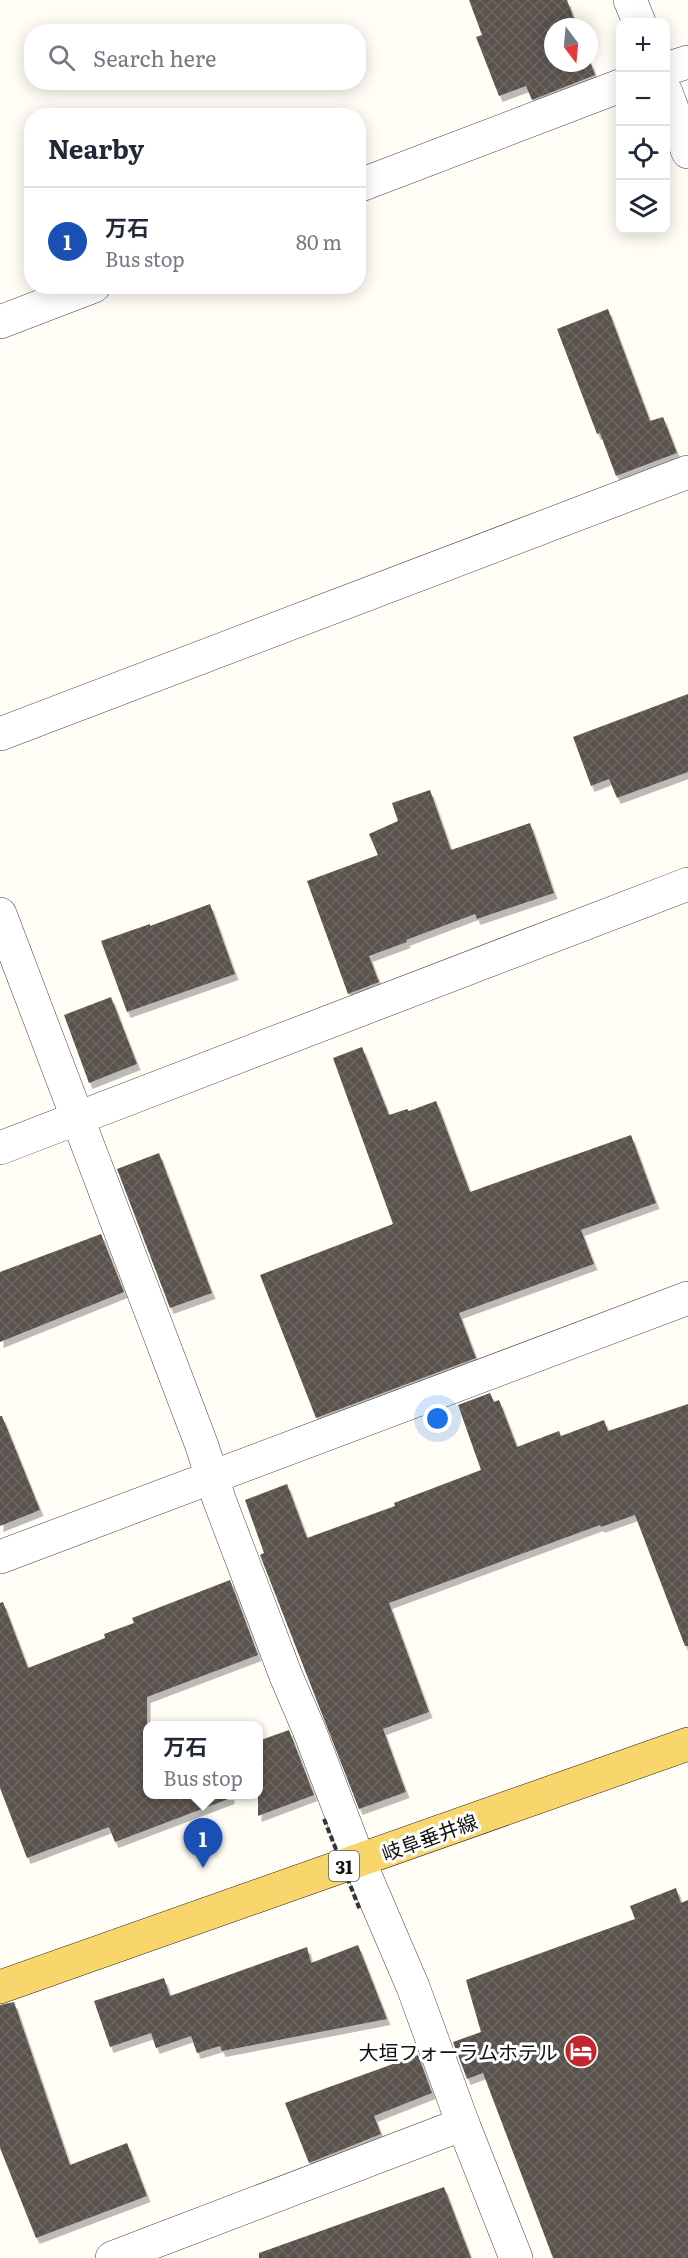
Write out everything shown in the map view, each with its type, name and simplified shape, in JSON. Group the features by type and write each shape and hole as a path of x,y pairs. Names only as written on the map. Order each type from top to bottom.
{"main road":[{"name":"岐阜垂井線","path":"0,1987 688,1744"}],"street":[{"path":"630,0 637,18"},
{"path":"670,68 688,62"},
{"path":"366,183 616,88"},
{"path":"670,103 688,152"},
{"path":"0,322 73,294"},
{"path":"0,734 688,472"},
{"path":"0,1148 688,884"},
{"path":"0,914 213,1476 219,1499 282,1665 310,1732 358,1862 406,1969 463,2124 516,2258"},
{"path":"0,1557 688,1298"},
{"path":"112,2258 463,2124"}],"path":[{"path":"324,1819 360,1910"}],"building":[{"path":"469,0 567,0 574,18 544,18 544,72 594,72 595,75 532,100 526,86 499,96 476,37 482,35"},
{"path":"608,309 650,421 663,417 677,453 616,476 600,433 597,434 557,329"},
{"path":"688,694 688,772 617,798 609,779 591,786 573,737"},
{"path":"430,790 451,850 530,823 554,893 477,919 475,914 369,956 379,982 348,994 307,881 378,855 369,834 398,821 392,803"},
{"path":"210,904 235,974 127,1012 101,941"},
{"path":"111,997 137,1064 89,1083 64,1015"},
{"path":"362,1047 389,1115 407,1109 409,1111 436,1101 470,1192 631,1135 656,1203 581,1230 594,1264 459,1313 476,1358 316,1418 260,1275 393,1224 333,1058"},
{"path":"159,1153 212,1293 170,1308 117,1169"},
{"path":"101,1234 124,1292 0,1342 0,1272"},
{"path":"490,1393 494,1402 499,1400 517,1447 559,1431 561,1436 604,1420 608,1431 688,1404 688,1646 685,1646 635,1515 601,1527 600,1525 389,1603 429,1712 383,1729 406,1792 359,1809 260,1555 264,1553 245,1500 287,1484 307,1538 395,1506 394,1503 481,1470 458,1405"},
{"path":"0,1416 2,1416 40,1510 0,1526"},
{"path":"230,1580 258,1655 147,1697 147,1721 143,1721 143,1799 228,1799 115,1842 109,1827 27,1858 0,1788 0,1603 3,1602 28,1668 105,1638 104,1634 134,1623 132,1618"},
{"path":"289,1730 314,1795 258,1816 258,1799 263,1799 263,1739"},
{"name":"大垣フォーラムホテル","path":"676,1888 681,1903 688,1900 688,2258 553,2258 483,2073 467,2079 453,2042 481,2032 466,1980 635,1919 630,1906"},
{"path":"358,1945 387,2019 222,2051 220,2046 197,2053 191,2036 156,2048 151,2033 110,2047 94,2001 164,1978 170,1996 307,1947 311,1963"},
{"path":"14,2002 70,2165 127,2143 147,2196 36,2238 0,2148 0,2005"},
{"path":"418,2055 432,2093 374,2116 381,2134 309,2163 285,2103"},
{"path":"444,2187 471,2258 259,2258 259,2253"}],"place":[{"name":"万石","path":"203,1868"},
{"name":"大垣フォーラムホテル","path":"581,2051"}]}
